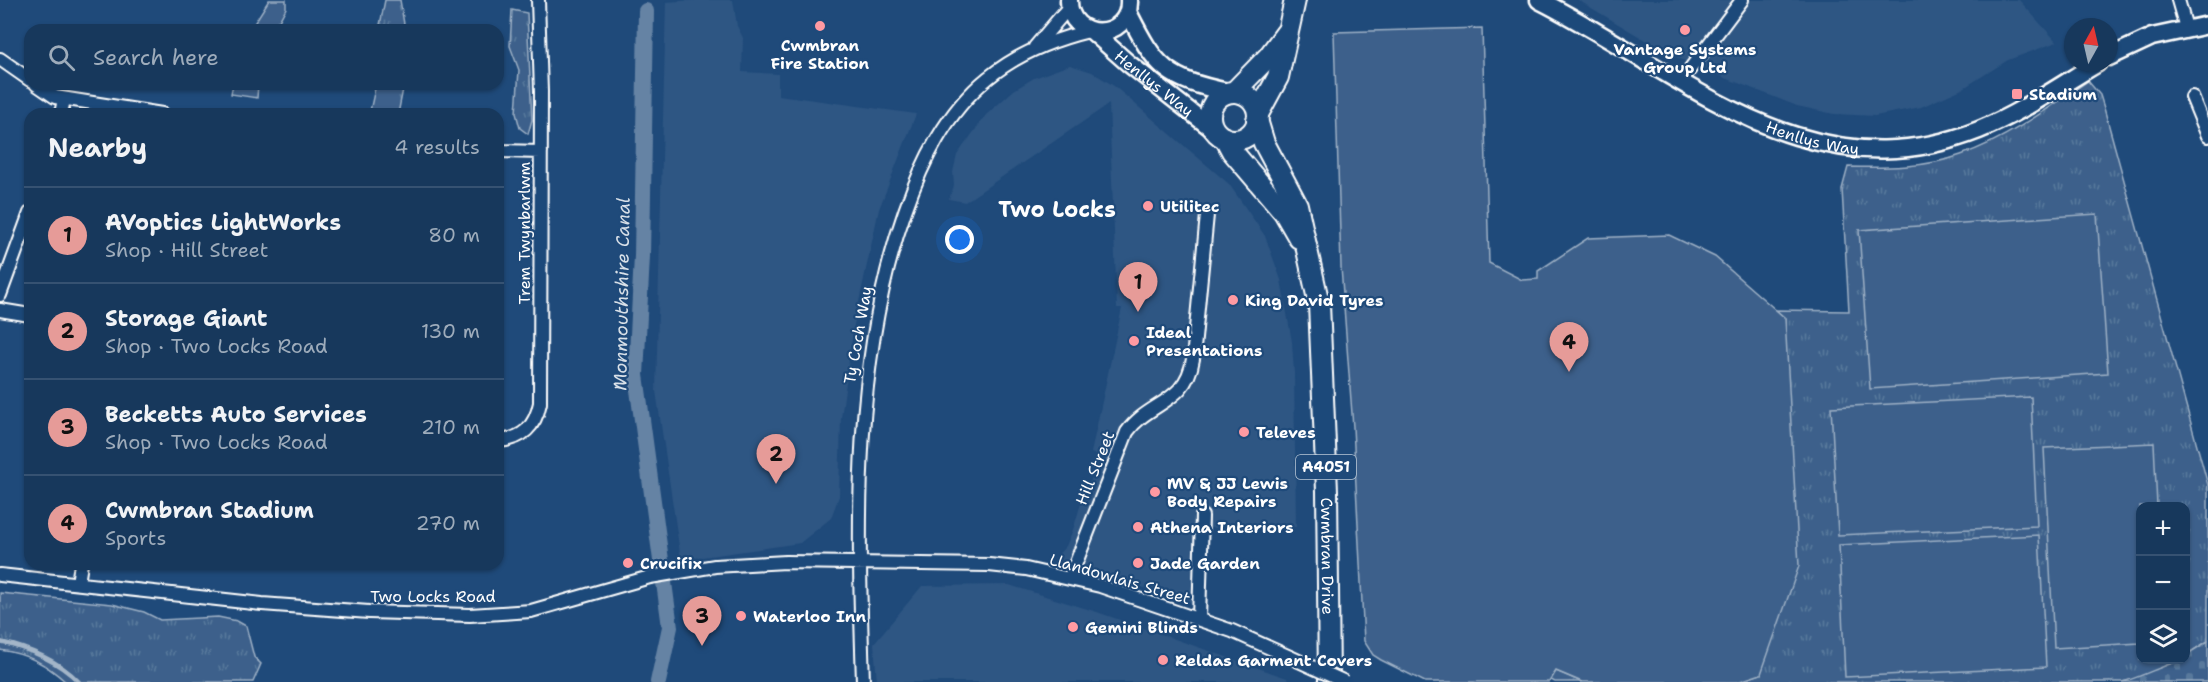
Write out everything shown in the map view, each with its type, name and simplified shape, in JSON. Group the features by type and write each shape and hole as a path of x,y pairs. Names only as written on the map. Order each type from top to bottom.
{"main road":[{"path":"1290,26 1269,56 1231,92 1218,98 1211,108 1210,120 1220,134 1243,138 1252,131 1278,77 1290,26 1295,0"},
{"name":"A4051","path":"1231,92 1250,98 1258,117 1264,143 1297,205 1304,225 1308,254"},
{"name":"A4051","path":"1220,134 1232,152 1284,212 1308,254"},
{"name":"Cwmbran Drive","path":"1308,254 1320,315 1327,491 1329,682"}],"street":[{"name":"Trem Twynbarlwm","path":"504,440 522,436 534,422 540,403 541,152 537,0"},
{"name":"Henllys Way","path":"1539,0 1724,106 1782,132 1838,146 1882,149 1925,144 1981,129 2083,72"},
{"path":"1681,81 1742,0"},
{"path":"2178,0 2186,28"},
{"name":"Henllys Way","path":"1069,3 1076,22 1091,31 1128,63 1220,134"},
{"name":"Ty Coch Way","path":"1034,48 1069,3"},
{"path":"1091,31 1110,30 1118,26 1130,4"},
{"name":"Henllys Way","path":"1130,4 1147,50 1163,67 1197,86 1231,92"},
{"path":"2118,52 2143,40 2186,28 2208,25"},
{"name":"Ty Coch Way","path":"863,682 860,603 865,386 883,283 899,228 923,165 945,126 988,78 1034,48 1091,31"},
{"path":"0,59 24,76"},
{"path":"45,90 55,97 123,108"},
{"path":"2192,96 2208,136"},
{"path":"62,108 64,99"},
{"path":"504,151 541,152"},
{"name":"Hill Street","path":"1070,578 1127,432 1137,420 1174,396 1188,380 1193,360 1207,215"},
{"path":"0,295 24,229"},
{"path":"0,310 24,314"},
{"path":"1199,619 1202,516"},
{"name":"Two Locks Road","path":"0,575 286,606 369,612 470,615 531,611 677,571 755,563 862,562"},
{"name":"Llandowlais Street","path":"862,562 989,566 1070,578 1199,619 1345,682"},
{"path":"78,583 80,570"}],"shaded area":[{"path":"733,0 737,26 743,38 742,72 778,74 778,95 916,114 879,209 854,325 841,418 839,496 831,518 800,543 681,560 656,391 666,2"},
{"path":"1578,0 2019,0 2057,42 2008,60 1962,89 1921,107 1875,116 1834,114 1797,106 1667,53"},
{"path":"1070,65 1092,72 1114,86 1229,184 1265,236 1281,280 1292,342 1294,373 1296,527 1208,528 1207,608 1054,559 1066,546 1082,500 1101,457 1091,453 1122,308 1117,308 1109,104 965,202 949,199 954,186 953,172 957,155 986,115 1014,90 1034,78"},
{"path":"1009,585 1097,612 1287,678 1288,682 877,682 874,643 922,586"}],"green space":[{"path":"269,0 286,0 286,8 277,24 254,24"},
{"path":"385,0 400,0 404,24 380,24"},
{"path":"512,10 527,13 532,120 528,134 520,128 516,113 519,70 510,46"},
{"path":"1482,28 1489,263 1522,280 1538,279 1538,271 1588,238 1669,235 1715,257 1785,318 1799,566 1761,674 1737,682 1582,682 1556,671 1549,682 1425,682 1373,655 1364,641 1353,427 1341,267 1334,32"},
{"path":"2088,81 2100,95 2208,485 2208,641 2190,652 2190,502 2136,502 2136,664 2170,664 2140,678 2122,682 1737,682 1761,674 1785,318 1776,310 1849,311 1842,189 1848,167 1919,165 1947,159 1995,140 2043,112"},
{"path":"232,90 258,90 257,98 231,94"},
{"path":"375,90 403,90 399,108 371,108"},
{"path":"2097,214 2108,373 1870,389 1859,230"},
{"path":"2031,397 2037,526 1838,535 1831,407"},
{"path":"2154,443 2157,502 2136,502 2136,643 2054,648 2044,448"},
{"path":"2039,535 2046,667 1845,677 1839,545"},
{"path":"0,593 112,604 144,612 160,620 218,617 237,621 246,626 254,657 261,664 253,682 66,682 36,661 0,650"},
{"path":"2208,641 2208,682 2122,682 2170,664 2190,664 2190,652"},
{"path":"1556,671 1582,682 1555,682 1551,680"}],"waterway":[{"name":"Monmouthshire Canal","path":"646,11 642,256 636,375 670,627 658,682"},
{"path":"0,642 42,656 71,674 79,682"}],"place":[{"name":"Cwmbran Fire Station","path":"820,26"},
{"name":"Vantage Systems Group Ltd","path":"1685,30"},
{"name":"Stadium","path":"2017,94"},
{"name":"Utilitec","path":"1148,206"},
{"name":"King David Tyres","path":"1233,300"},
{"name":"AVoptics LightWorks","path":"1138,312"},
{"name":"Ideal Presentations","path":"1134,341"},
{"name":"Cwmbran Stadium","path":"1569,372"},
{"name":"Televes","path":"1244,432"},
{"name":"Storage Giant","path":"776,484"},
{"name":"MV & JJ Lewis Body Repairs","path":"1155,492"},
{"name":"Athena Interiors","path":"1138,527"},
{"name":"Crucifix","path":"628,563"},
{"name":"Jade Garden","path":"1138,563"},
{"name":"Waterloo Inn","path":"741,616"},
{"name":"Gemini Blinds","path":"1073,627"},
{"name":"Becketts Auto Services","path":"702,646"},
{"name":"Reldas Garment Covers","path":"1163,660"}],"district":[{"name":"Two Locks","path":"1057,209"}]}
